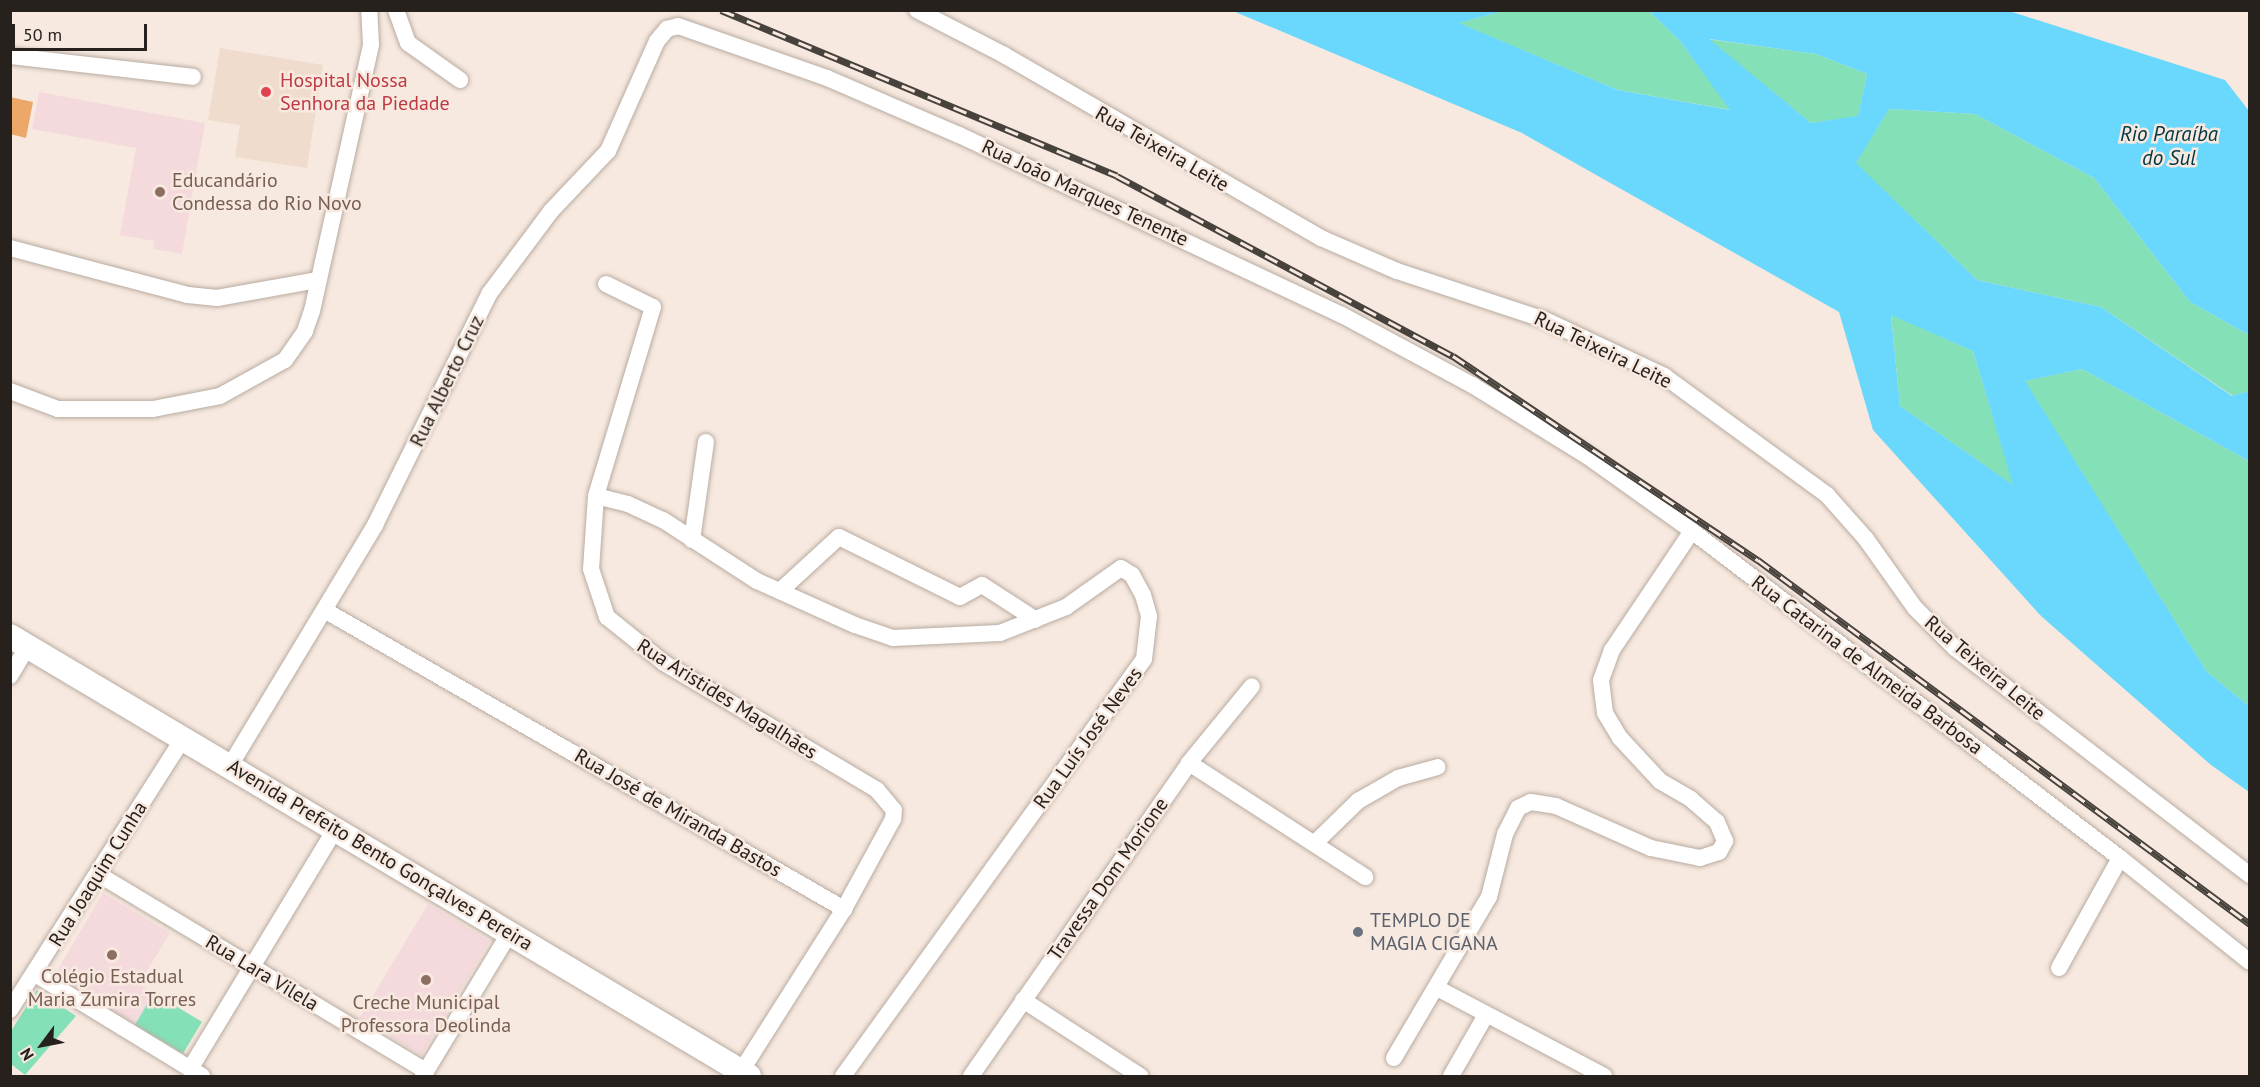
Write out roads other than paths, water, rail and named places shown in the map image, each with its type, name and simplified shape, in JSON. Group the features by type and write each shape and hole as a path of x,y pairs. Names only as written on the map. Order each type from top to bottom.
{"street":[{"path":"10,392 58,409 86,411 153,409 220,396 267,373 294,351 309,321 371,44 369,10"},
{"path":"396,10 408,43 460,80"},
{"name":"Rua Teixeira Leite","path":"917,10 1004,56 1126,130 1320,238 1397,271 1545,320 1664,376 1827,495 1866,539 1915,608 1955,648 2250,875"},
{"name":"Rua Alberto Cruz","path":"231,764 326,611 430,420 489,294 550,211 608,151 662,35 673,26 686,27"},
{"name":"Rua João Marques Tenente","path":"686,27 827,78 1118,207 1342,315 1472,385"},
{"path":"10,56 193,77"},
{"path":"10,248 188,295 217,298 318,280"},
{"name":"Rua Aristides Magalhães","path":"606,284 653,307 596,496 590,543 593,581 607,616 621,632 664,663 877,790 892,803 893,819 844,909"},
{"name":"Rua Catarina de Almeida Barbosa","path":"1472,385 1587,456 1692,531 2120,858 2250,962"},
{"path":"692,540 706,442"},
{"name":"Rua Luís José Neves","path":"596,496 645,512 780,591 893,638 1000,633 1066,607 1115,569 1126,569 1138,584 1149,616 1144,659 843,1077"},
{"path":"1394,1058 1489,897 1505,834 1518,808 1531,802 1556,806 1651,848 1700,858 1719,852 1725,841 1717,822 1646,768 1620,738 1605,712 1601,680 1612,650 1692,531"},
{"path":"780,591 839,537 960,597 982,585 1036,620"},
{"name":"Rua José de Miranda Bastos","path":"326,611 844,909"},
{"path":"10,676 19,641"},
{"name":"Avenida Prefeito Bento Gonçalves Pereira","path":"19,641 231,764 335,830 745,1074"},
{"name":"Travessa Dom Morione","path":"971,1077 1189,763 1252,686"},
{"name":"Rua Joaquim Cunha","path":"10,1010 184,737"},
{"path":"1189,763 1316,842 1365,877"},
{"path":"1316,842 1358,801 1398,778 1438,767"},
{"path":"35,974 196,1073 252,968 335,830"},
{"path":"2058,968 2120,858"},
{"name":"Rua Lara Vilela","path":"98,874 424,1074"},
{"path":"745,1074 844,909"},
{"path":"424,1074 509,934"},
{"path":"1437,988 1604,1077"},
{"path":"1023,1000 1140,1077"},
{"path":"1451,1077 1486,1015"}],"water":[{"name":"Rio Paraíba do Sul","path":"1233,11 1503,11 1459,23 1618,90 1730,110 1680,41 1649,11 2009,11 2225,80 2249,111 2249,335 2190,302 2094,178 1975,114 1889,109 1856,163 1977,280 2101,307 2232,396 2249,391 2249,461 2082,369 2025,381 2207,672 2249,706 2249,792 2211,765 2041,616 1873,430 1839,312 1522,133","holes":["1709,39 1816,54 1867,74 1858,116 1811,123","1891,315 1973,351 2013,485 1900,406"]}],"railway":[{"path":"721,10 1117,176 1453,356 1758,560 2250,924"}],"place":[{"name":"Hospital Nossa Senhora da Piedade","path":"266,92"},
{"name":"Educandário Condessa do Rio Novo","path":"160,192"},
{"name":"TEMPLO DE MAGIA CIGANA","path":"1358,932"},
{"name":"Colégio Estadual Maria Zumira Torres","path":"112,955"},
{"name":"Creche Municipal Professora Deolinda","path":"426,980"}]}
